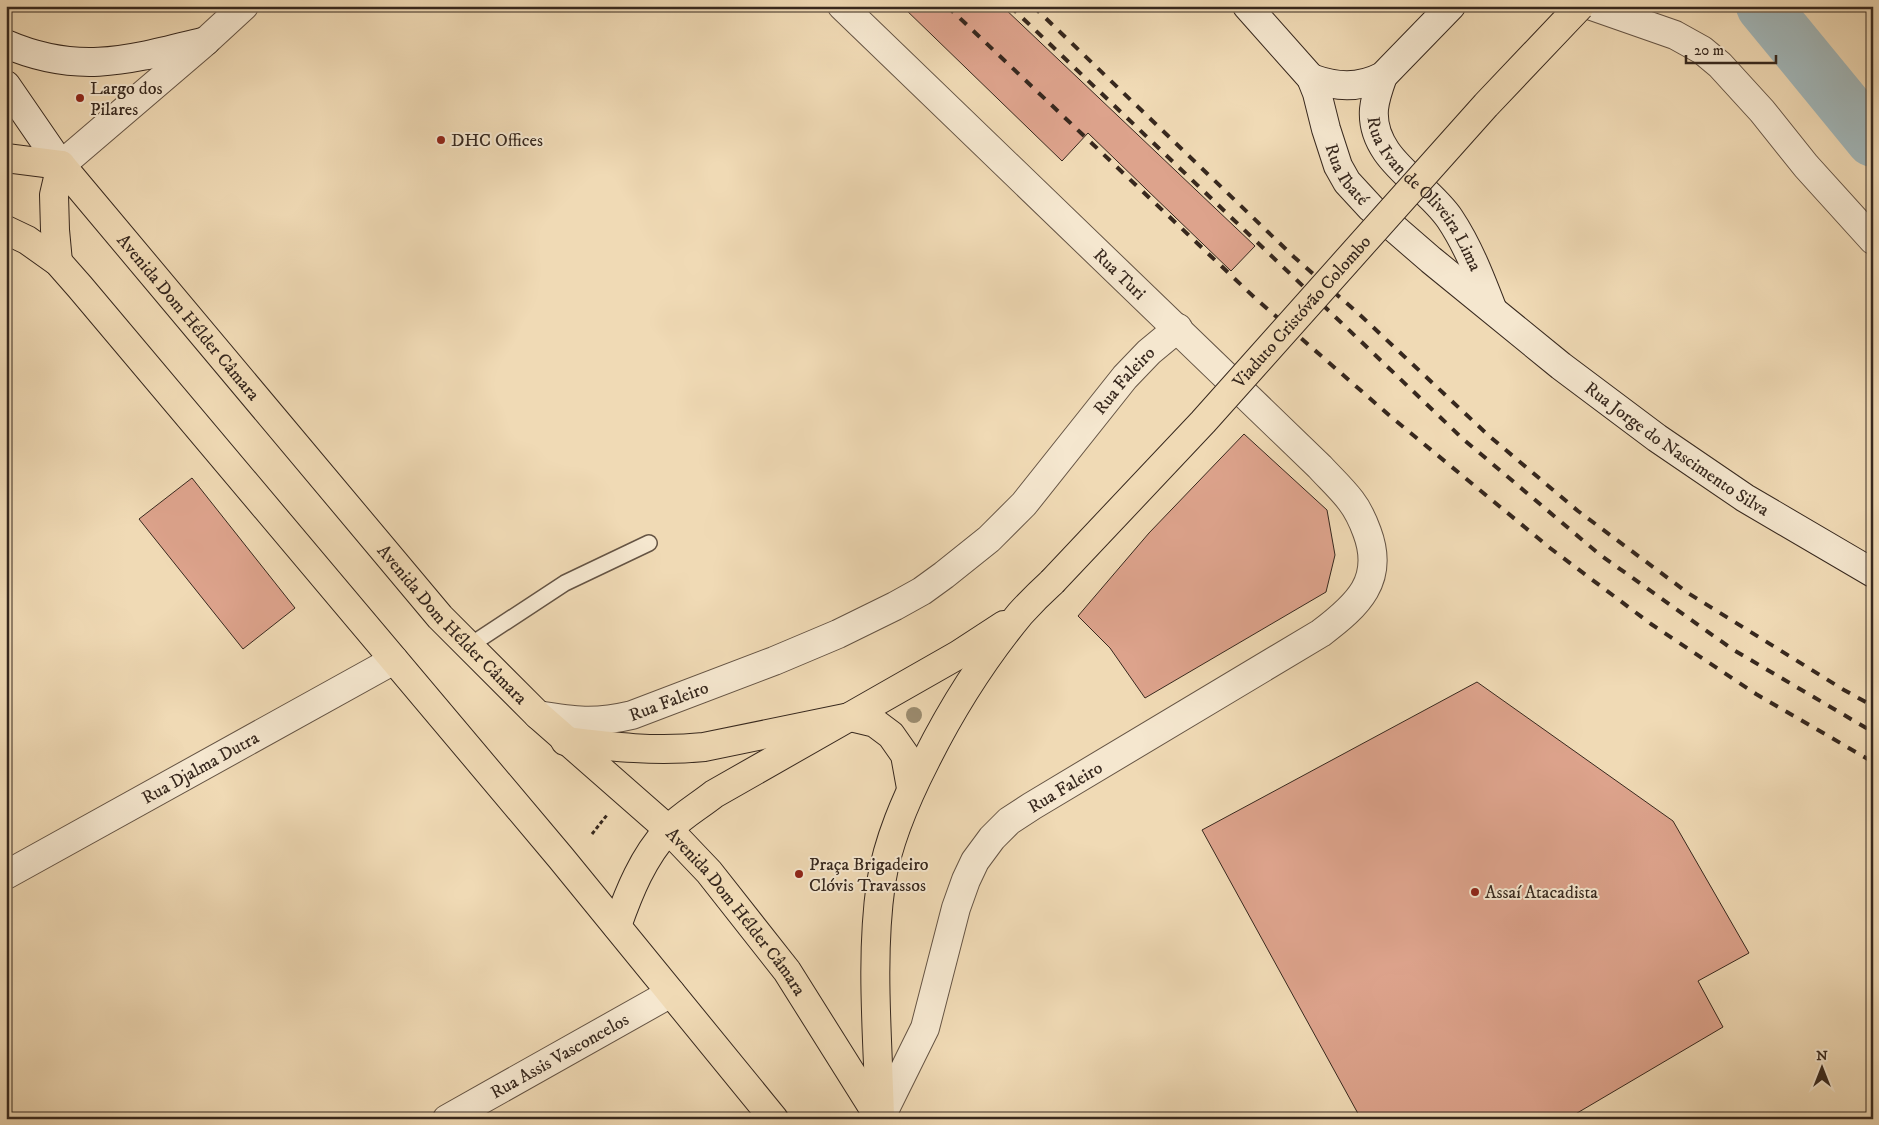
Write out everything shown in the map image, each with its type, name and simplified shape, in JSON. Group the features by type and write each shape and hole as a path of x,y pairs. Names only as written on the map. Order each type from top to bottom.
{"main road":[{"name":"Viaduto Cristóvão Colombo","path":"1020,614 1203,422 1486,105 1580,6"},
{"path":"6,158 61,165 54,194 58,262"},
{"name":"Avenida Dom Hélder Câmara","path":"61,165 440,617 565,741 669,830 708,872 787,971 880,1119"},
{"path":"6,230 28,240 58,262 776,1117"},
{"path":"617,926 638,874 648,857 669,830 690,811 714,794 958,655 1020,614"},
{"path":"880,1119 877,990 878,913 881,882 894,831 911,788 954,705 1020,614"},
{"path":"565,741 636,749 682,749 729,742 850,717 875,723 891,735 905,755 911,788"}],"street":[{"path":"6,85 61,165 244,6"},
{"name":"Rua Turi","path":"842,6 1320,467 1350,500 1362,519 1372,547 1374,559"},
{"name":"Rua Ibaté","path":"1247,6 1311,78 1332,149 1338,166 1347,182 1371,208 1423,254 1493,309"},
{"name":"Rua Ivan de Oliveira Lima","path":"1311,78 1336,86 1370,83 1383,76 1451,6"},
{"path":"1592,6 1675,35 1702,50 1714,60 1762,111 1806,166 1873,240"},
{"path":"6,44 40,56 78,62 104,62 136,58 206,41"},
{"name":"Rua Ivan de Oliveira Lima","path":"1383,76 1374,111 1376,132 1380,142 1396,163 1449,217 1469,251 1493,309"},
{"name":"Rua Jorge do Nascimento Silva","path":"1493,309 1568,371 1657,438 1745,498 1873,573"},
{"name":"Rua Faleiro","path":"538,715 591,722 632,715 774,661 838,634 922,590 944,575 989,538 1024,504 1125,377 1149,352 1178,328"},
{"name":"Rua Faleiro","path":"880,1119 924,1028 956,908 966,880 975,861 992,838 1009,821 1032,806 1321,633 1345,614 1363,592 1372,575 1374,559"},
{"name":"Rua Djalma Dutra","path":"6,874 394,660"},
{"name":"Rua Assis Vasconcelos","path":"447,1119 671,993"}],"lane":[{"path":"469,646 564,583 649,542"}],"path":[{"path":"592,834 612,808"}],"building":[{"path":"902,6 1002,6 1255,246 1231,271 1088,133 1062,161"},
{"path":"1244,434 1327,510 1335,555 1326,592 1145,698 1110,648 1078,616 1149,533"},
{"path":"192,478 295,608 243,649 139,519"},
{"name":"Assaí Atacadista","path":"1477,682 1673,821 1749,953 1698,981 1723,1027 1567,1119 1361,1119 1202,830"}],"waterway":[{"path":"1763,6 1873,140"}],"railway":[{"path":"947,6 1255,298 1390,416 1550,548 1651,624 1756,694 1873,762"},
{"path":"1010,6 1463,439 1599,554 1732,649 1873,732"},
{"path":"1033,6 1294,257 1359,314 1488,435 1578,511 1688,593 1873,706"}],"place":[{"name":"Largo dos Pilares","path":"80,98"},
{"name":"DHC Offices","path":"441,140"},
{"name":"Praça Brigadeiro Clóvis Travassos","path":"799,874"},
{"name":"Assaí Atacadista","path":"1475,892"}]}
